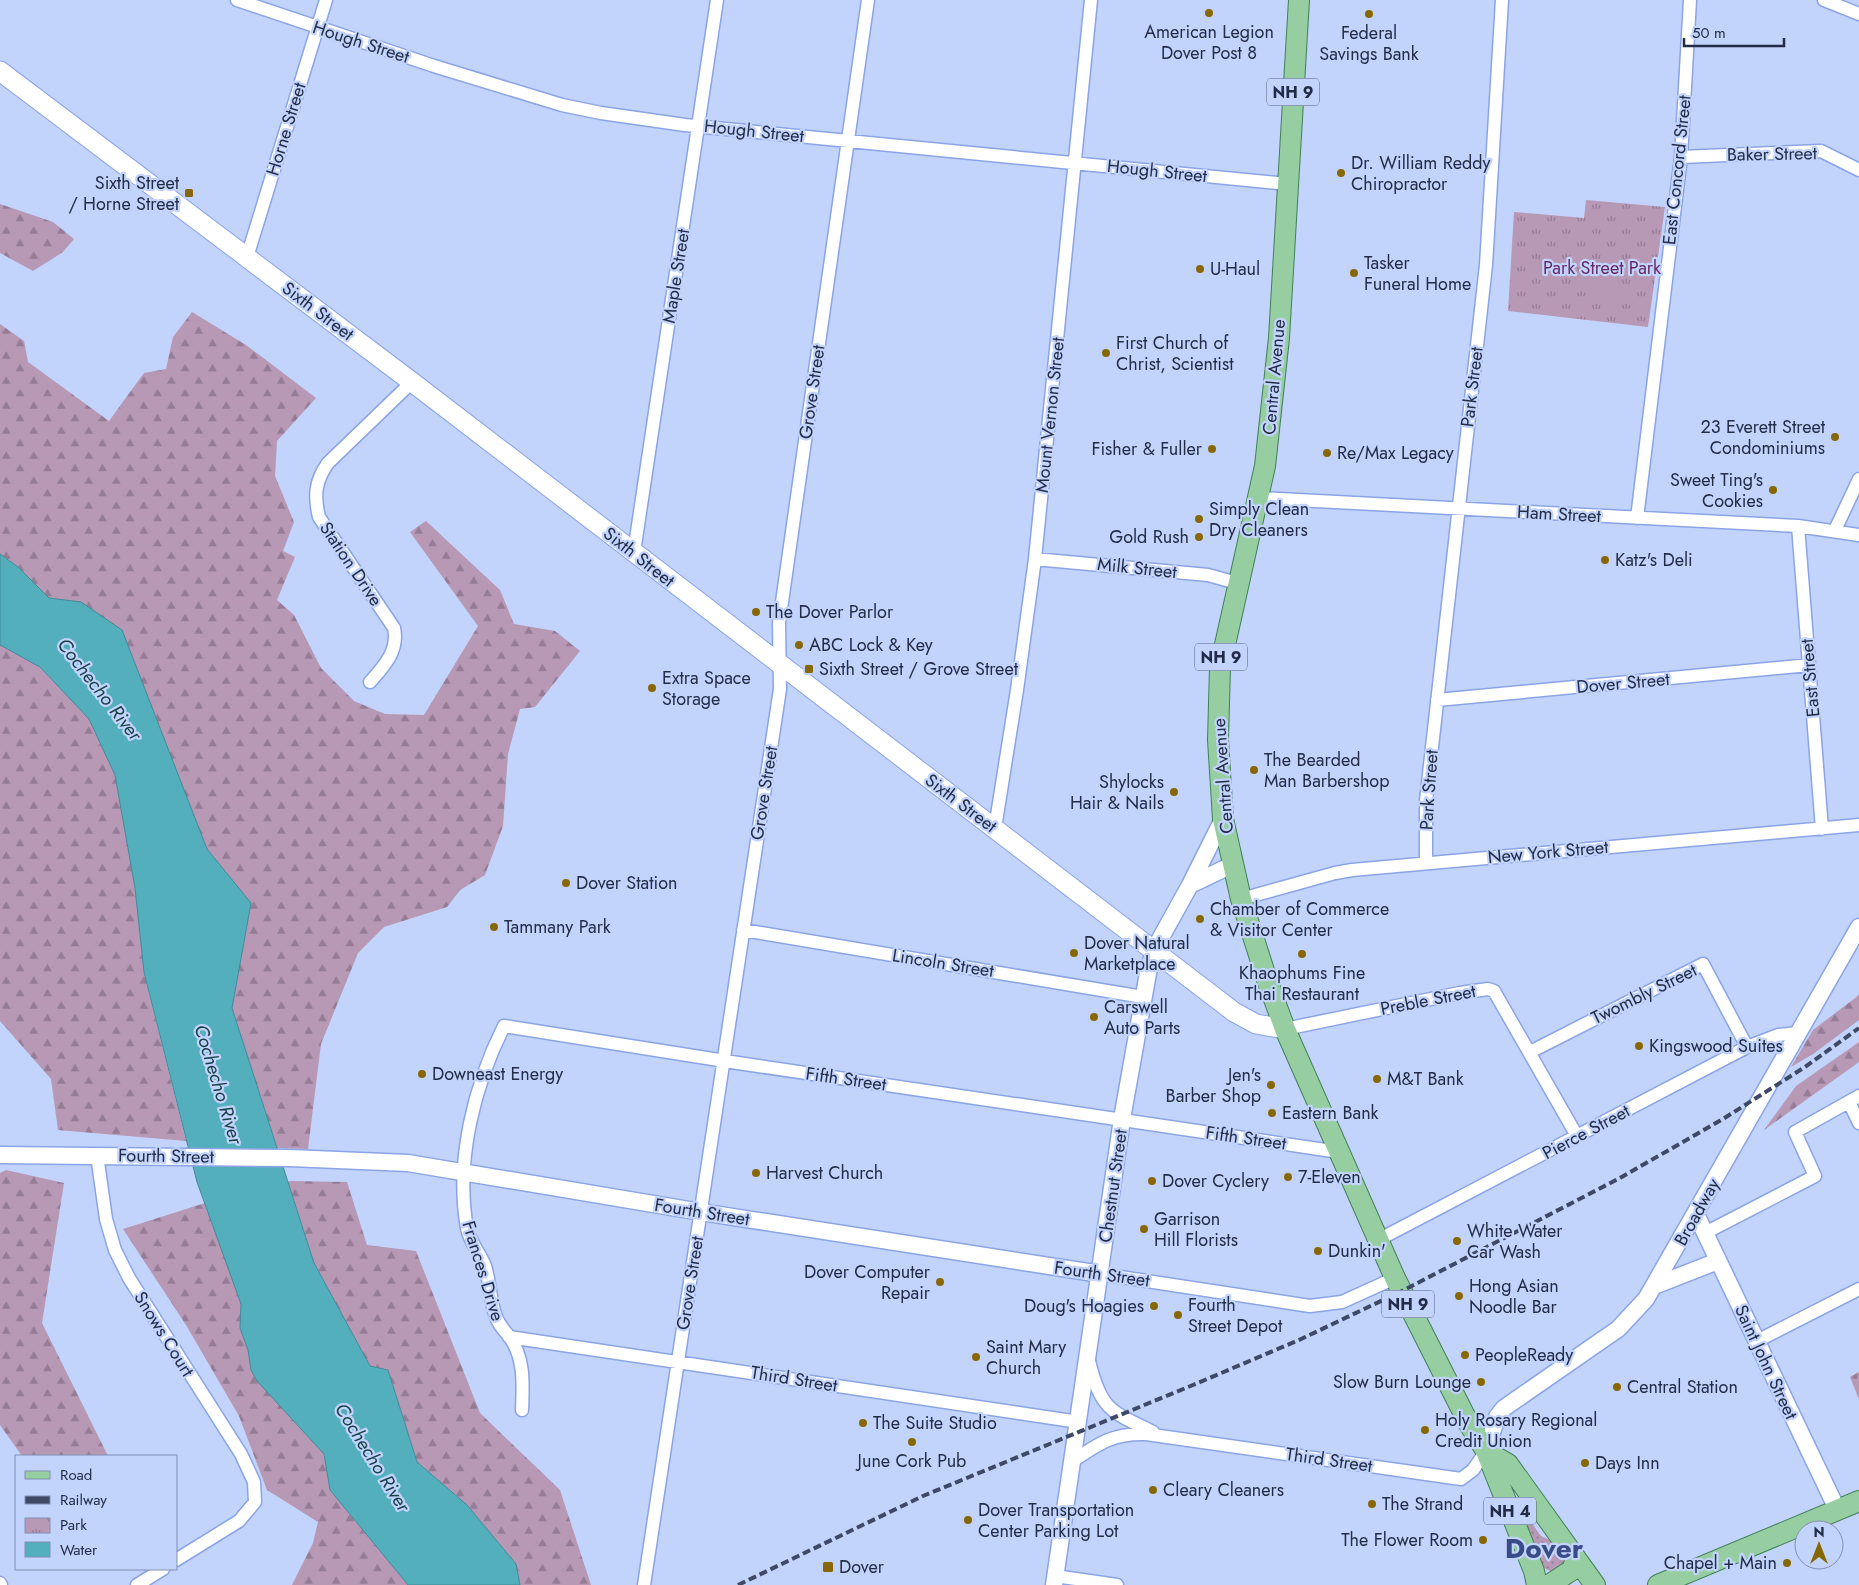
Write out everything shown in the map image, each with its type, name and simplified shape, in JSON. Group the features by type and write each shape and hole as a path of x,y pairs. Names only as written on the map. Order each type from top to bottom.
{"main road":[{"name":"Central Avenue","path":"1299,0 1278,338 1265,466 1237,583 1220,667 1217,697 1223,819 1241,899 1285,1029 1395,1278 1469,1424 1486,1451 1536,1578"},
{"name":"Sixth Street","path":"0,71 412,382 1234,1012 1256,1024 1285,1029"},
{"name":"NH 9","path":"1486,1451 1508,1464 1595,1585"},
{"path":"1658,1585 1859,1501"},
{"path":"1536,1578 1549,1585 1572,1570 1576,1559"}],"street":[{"name":"Hough Street","path":"237,0 317,28 562,105 601,113 700,125 1287,184"},
{"name":"Horne Street","path":"247,257 326,0"},
{"name":"Maple Street","path":"634,552 700,125 717,0"},
{"name":"Grove Street","path":"644,1585 780,689 778,664 779,623 868,0"},
{"name":"Mount Vernon Street","path":"995,828 1035,559 1091,0"},
{"name":"Park Street","path":"1426,863 1426,802 1486,265 1502,0"},
{"name":"East Concord Street","path":"1637,518 1681,158 1690,0"},
{"path":"1824,0 1859,14"},
{"name":"Baker Street","path":"1681,158 1821,151 1859,170"},
{"name":"Station Drive","path":"370,682 389,660 396,638 394,628 319,517 315,502 315,489 328,464 412,382"},
{"path":"1835,530 1859,479"},
{"name":"Ham Street","path":"1258,498 1798,526 1859,535"},
{"name":"East Street","path":"1798,526 1822,829"},
{"name":"Milk Street","path":"1035,559 1208,575 1237,583"},
{"name":"Dover Street","path":"1437,700 1809,665"},
{"name":"Chestnut Street","path":"1055,1580 1122,1120 1143,997 1154,950 1190,885 1223,819"},
{"name":"New York Street","path":"1241,899 1335,873 1426,863 1859,826"},
{"path":"1190,885 1232,865"},
{"name":"Broadway","path":"1486,1451 1498,1417 1504,1408 1618,1328 1636,1311 1654,1286 1859,927"},
{"name":"Lincoln Street","path":"743,930 1143,997"},
{"name":"Twombly Street","path":"1530,1052 1703,964 1746,1047"},
{"name":"Preble Street","path":"1285,1029 1488,989 1494,991 1499,996 1577,1136"},
{"name":"Fifth Street","path":"464,1172 478,1092 489,1056 504,1026 724,1061 1339,1152"},
{"name":"Pierce Street","path":"1378,1240 1746,1047 1778,1035 1798,1033"},
{"path":"1706,1233 1815,1176 1795,1132 1854,1099 1859,1123"},
{"name":"Fourth Street","path":"0,1155 290,1158 384,1161 464,1172 701,1212 1101,1274 1172,1283 1287,1303 1328,1305 1342,1302 1395,1278"},
{"name":"Snows Court","path":"97,1155 106,1220 115,1250 129,1278 250,1468 256,1491 255,1502 239,1521 178,1559"},
{"name":"Frances Drive","path":"464,1172 468,1231 486,1269 495,1314 500,1328 509,1337 519,1358 523,1375 522,1410"},
{"name":"Saint John Street","path":"1696,1214 1837,1509"},
{"path":"1654,1286 1718,1261"},
{"path":"1757,1342 1859,1289"},
{"name":"Third Street","path":"509,1337 1079,1422"},
{"name":"Third Street","path":"1088,1357 1096,1388 1110,1410 1160,1435"},
{"name":"Third Street","path":"1073,1461 1100,1442 1115,1436 1133,1433 1160,1435 1461,1479 1474,1470 1486,1451"},
{"path":"137,1585 161,1570"},
{"path":"1055,1580 1117,1585"}],"green space":[{"name":"Park Street Park","path":"1586,200 1665,207 1648,327 1508,311 1514,212 1584,218"},
{"path":"0,204 53,222 74,239 63,252 33,271 0,253"},
{"path":"1589,278 1621,281 1618,306 1589,303"},
{"path":"192,312 246,345 316,398 277,441 275,476 294,522 283,551 295,557 277,600 294,615 321,668 354,701 385,714 424,715 478,626 410,532 426,521 500,590 514,624 555,631 580,651 535,707 520,709 508,754 503,826 485,875 460,890 447,907 384,927 358,953 321,1044 308,1149 277,1148 232,1008 251,903 207,849 122,631 81,602 49,598 18,567 0,554 0,324 24,341 28,362 109,421 144,373 166,369 173,337"},
{"path":"0,645 40,667 89,719 115,775 135,888 144,973 186,1141 58,1130 51,1079 0,1021"},
{"path":"1859,995 1859,1020 1813,1054 1791,1067 1813,1030"},
{"path":"1859,1042 1859,1062 1764,1130 1796,1086"},
{"path":"6,1170 64,1183 42,1323 108,1455 21,1455 0,1425 0,1173"},
{"path":"288,1181 347,1182 367,1245 416,1251 480,1413 560,1490 591,1585 520,1585 516,1564 467,1505 417,1462 388,1370 370,1366 314,1263"},
{"path":"205,1203 241,1304 240,1328 248,1350 251,1370 257,1381 324,1454 330,1490 408,1585 292,1585 313,1543 318,1522 267,1490 239,1416 186,1325 123,1229"},
{"path":"1859,1372 1859,1399 1850,1377"},
{"path":"1516,1501 1541,1536 1552,1541 1566,1558 1562,1566 1550,1571 1541,1566"}],"water":[{"name":"Cochecho River","path":"0,554 18,567 49,598 81,602 122,630 207,849 251,903 232,1008 314,1263 370,1366 388,1370 417,1462 467,1505 516,1564 520,1585 408,1585 330,1490 324,1454 257,1381 251,1370 248,1350 240,1328 241,1304 197,1182 144,972 135,888 115,775 89,719 40,667 0,645"}],"railway":[{"path":"738,1585 923,1496 1299,1340 1402,1291 1620,1178 1723,1119 1805,1067 1859,1028"}],"place":[{"name":"American Legion Dover Post 8","path":"1209,13"},
{"name":"Federal Savings Bank","path":"1369,14"},
{"name":"Dr. William Reddy Chiropractor","path":"1341,173"},
{"name":"Sixth Street / Horne Street","path":"189,193"},
{"name":"U-Haul","path":"1200,269"},
{"name":"Tasker Funeral Home","path":"1354,273"},
{"name":"First Church of Christ, Scientist","path":"1106,353"},
{"name":"23 Everett Street Condominiums","path":"1835,437"},
{"name":"Fisher & Fuller","path":"1212,449"},
{"name":"Re/Max Legacy","path":"1327,453"},
{"name":"Sweet Ting's Cookies","path":"1773,490"},
{"name":"Simply Clean Dry Cleaners","path":"1199,519"},
{"name":"Gold Rush","path":"1199,537"},
{"name":"Katz's Deli","path":"1605,560"},
{"name":"The Dover Parlor","path":"756,612"},
{"name":"ABC Lock & Key","path":"799,645"},
{"name":"Sixth Street / Grove Street","path":"809,669"},
{"name":"Extra Space Storage","path":"652,688"},
{"name":"The Bearded Man Barbershop","path":"1254,770"},
{"name":"Shylocks Hair & Nails","path":"1174,792"},
{"name":"Dover Station","path":"566,883"},
{"name":"Chamber of Commerce & Visitor Center","path":"1200,919"},
{"name":"Tammany Park","path":"494,927"},
{"name":"Dover Natural Marketplace","path":"1074,953"},
{"name":"Khaophums Fine Thai Restaurant","path":"1302,954"},
{"name":"Carswell Auto Parts","path":"1094,1017"},
{"name":"Kingswood Suites","path":"1639,1046"},
{"name":"Downeast Energy","path":"422,1074"},
{"name":"M&T Bank","path":"1377,1079"},
{"name":"Jen's Barber Shop","path":"1271,1085"},
{"name":"Eastern Bank","path":"1272,1113"},
{"name":"Harvest Church","path":"756,1173"},
{"name":"7-Eleven","path":"1288,1177"},
{"name":"Dover Cyclery","path":"1152,1181"},
{"name":"Garrison Hill Florists","path":"1144,1229"},
{"name":"White Water Car Wash","path":"1457,1241"},
{"name":"Dunkin'","path":"1318,1251"},
{"name":"Dover Computer Repair","path":"940,1282"},
{"name":"Hong Asian Noodle Bar","path":"1459,1296"},
{"name":"Doug's Hoagies","path":"1154,1306"},
{"name":"Fourth Street Depot","path":"1178,1315"},
{"name":"PeopleReady","path":"1465,1355"},
{"name":"Saint Mary Church","path":"976,1357"},
{"name":"Slow Burn Lounge","path":"1481,1382"},
{"name":"Central Station","path":"1617,1387"},
{"name":"The Suite Studio","path":"863,1423"},
{"name":"Holy Rosary Regional Credit Union","path":"1425,1430"},
{"name":"June Cork Pub","path":"912,1442"},
{"name":"Days Inn","path":"1585,1463"},
{"name":"Cleary Cleaners","path":"1153,1490"},
{"name":"The Strand","path":"1372,1504"},
{"name":"Dover Transportation Center Parking Lot","path":"968,1520"},
{"name":"The Flower Room","path":"1483,1540"},
{"name":"Chapel + Main","path":"1787,1563"},
{"name":"Dover","path":"828,1567"}],"district":[{"name":"Dover","path":"1544,1548"}]}
